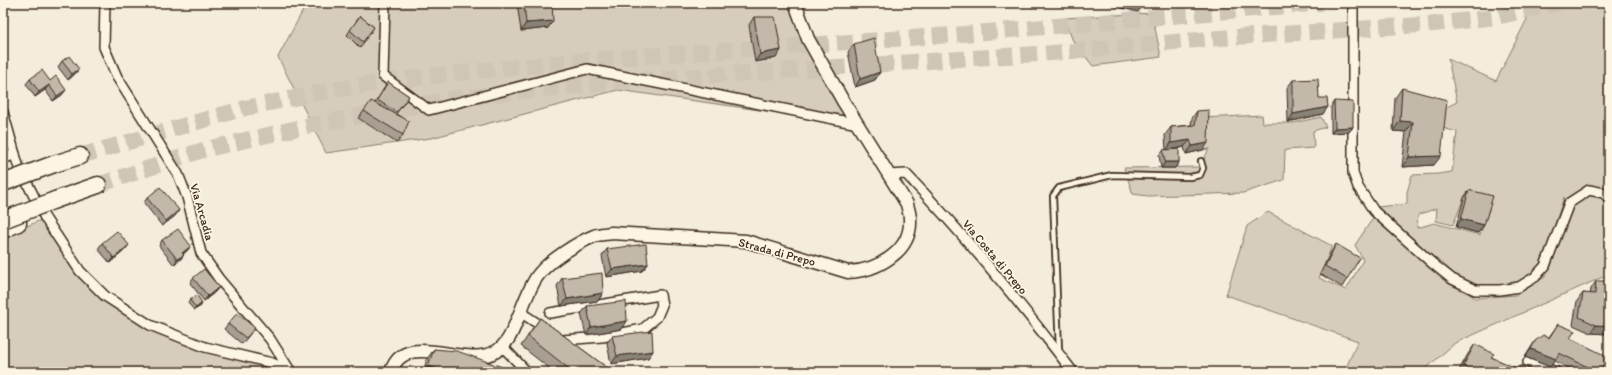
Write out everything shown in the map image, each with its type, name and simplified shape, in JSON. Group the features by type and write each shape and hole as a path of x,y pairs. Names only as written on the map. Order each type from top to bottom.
{"highway":[{"path":"3,183 80,156"},
{"path":"3,230 10,222 55,200 98,185"}],"street":[{"name":"Via Arcadia","path":"105,3 104,47 117,77 178,174 187,197 201,252 219,280 270,339 291,371"},
{"path":"385,3 383,76 429,110 587,69 858,124"},
{"name":"Strada di Prepo","path":"502,346 510,336 538,275 566,251 594,236 612,233 746,241 848,272 862,271 880,264 897,252 908,235 910,219 907,204 808,39 795,3"},
{"path":"1354,3 1353,173 1358,187 1374,211 1432,264 1452,279 1476,290 1500,290 1519,287 1535,277 1545,266 1569,203 1589,190 1604,193 1609,199"},
{"path":"3,112 18,165 45,218 80,272 105,296 150,325 205,347 272,363 291,371"},
{"path":"3,159 15,154"},
{"name":"Via Costa di Prepo","path":"889,175 906,174 923,191 1059,353 1073,372"},
{"path":"550,313 660,295 662,305 657,317 643,329 602,337 562,340"},
{"path":"520,312 573,349"},
{"path":"391,372 393,365 402,356 412,351 425,350 466,357 494,352 502,346 527,372"},
{"path":"1528,362 1556,372"}],"lane":[{"path":"1059,353 1053,196 1059,188 1112,174 1190,177 1200,175 1203,168 1201,161"}],"shaded area":[{"path":"307,3 795,3 858,124 618,90 431,138 326,153 278,57"},
{"path":"1535,3 1609,3 1609,264 1605,276 1455,343 1422,372 1344,372 1358,341 1226,295 1247,226 1268,212 1332,246 1319,278 1346,290 1363,260 1355,245 1373,218 1431,267 1475,298 1516,295 1545,277 1564,197 1543,262 1535,277 1519,287 1475,290 1452,279 1376,207 1407,204 1407,192 1412,175 1452,172 1457,132 1439,127 1440,110 1457,102 1448,59 1496,81","holes":["1465,195 1491,204 1480,235 1434,223 1417,228 1418,215 1437,208 1436,221 1453,225"]},
{"path":"1152,13 1161,57 1093,66 1073,41 1064,18"},
{"path":"1262,115 1263,123 1293,123 1321,117 1326,127 1313,131 1314,148 1285,150 1284,180 1243,193 1148,196 1133,194 1124,168 1200,167 1209,149 1203,150 1203,118"},
{"path":"45,218 80,271 150,325 292,372 3,372 3,237"}],"building":[{"path":"524,3 552,3 553,21 526,23"},
{"path":"360,16 374,27 363,42 350,30"},
{"path":"754,17 775,17 781,50 760,54"},
{"path":"874,38 880,72 860,79 854,44"},
{"path":"69,56 79,69 72,74 62,61"},
{"path":"42,70 50,81 56,76 66,90 57,96 49,85 39,92 30,79"},
{"path":"1318,79 1319,98 1327,98 1328,107 1293,114 1293,80"},
{"path":"388,82 409,96 397,112 377,100"},
{"path":"1402,88 1447,100 1441,156 1409,157 1413,122 1400,121"},
{"path":"371,101 409,121 403,135 364,111"},
{"path":"1334,101 1353,102 1353,127 1335,128"},
{"path":"1209,110 1208,143 1192,146 1190,140 1171,143 1171,127 1195,125 1197,111"},
{"path":"1179,149 1179,162 1165,162 1163,150"},
{"path":"160,187 179,210 166,221 147,198"},
{"path":"1469,190 1493,196 1484,225 1461,219"},
{"path":"178,229 191,246 182,253 184,255 177,259 162,240"},
{"path":"117,231 129,245 114,258 102,243"},
{"path":"646,244 648,264 612,269 607,249"},
{"path":"1336,244 1360,258 1347,279 1325,266"},
{"path":"204,269 219,287 208,296 193,278"},
{"path":"602,273 603,293 567,299 562,278"},
{"path":"1596,281 1609,282 1609,326 1596,325 1579,317 1583,293 1595,294"},
{"path":"197,295 202,303 196,308 190,300"},
{"path":"626,301 627,321 591,327 587,306"},
{"path":"237,313 255,328 246,338 228,324"},
{"path":"540,318 613,372 573,372 528,336"},
{"path":"1558,324 1575,331 1570,338 1604,355 1604,363 1601,372 1598,372 1559,353 1556,359 1531,349 1535,341 1543,335 1549,338"},
{"path":"652,331 653,351 617,356 612,336"},
{"path":"1475,344 1494,354 1491,357 1518,369 1521,365 1535,372 1475,372 1463,366"},
{"path":"434,349 457,351 516,372 447,372 428,366"}],"tunnel":[{"path":"80,156 245,108 338,89 421,77 586,60 952,35 1322,3"},
{"path":"98,185 203,150 311,125 456,98 625,81 1051,53 1220,38 1434,24 1496,17 1559,3"}]}
